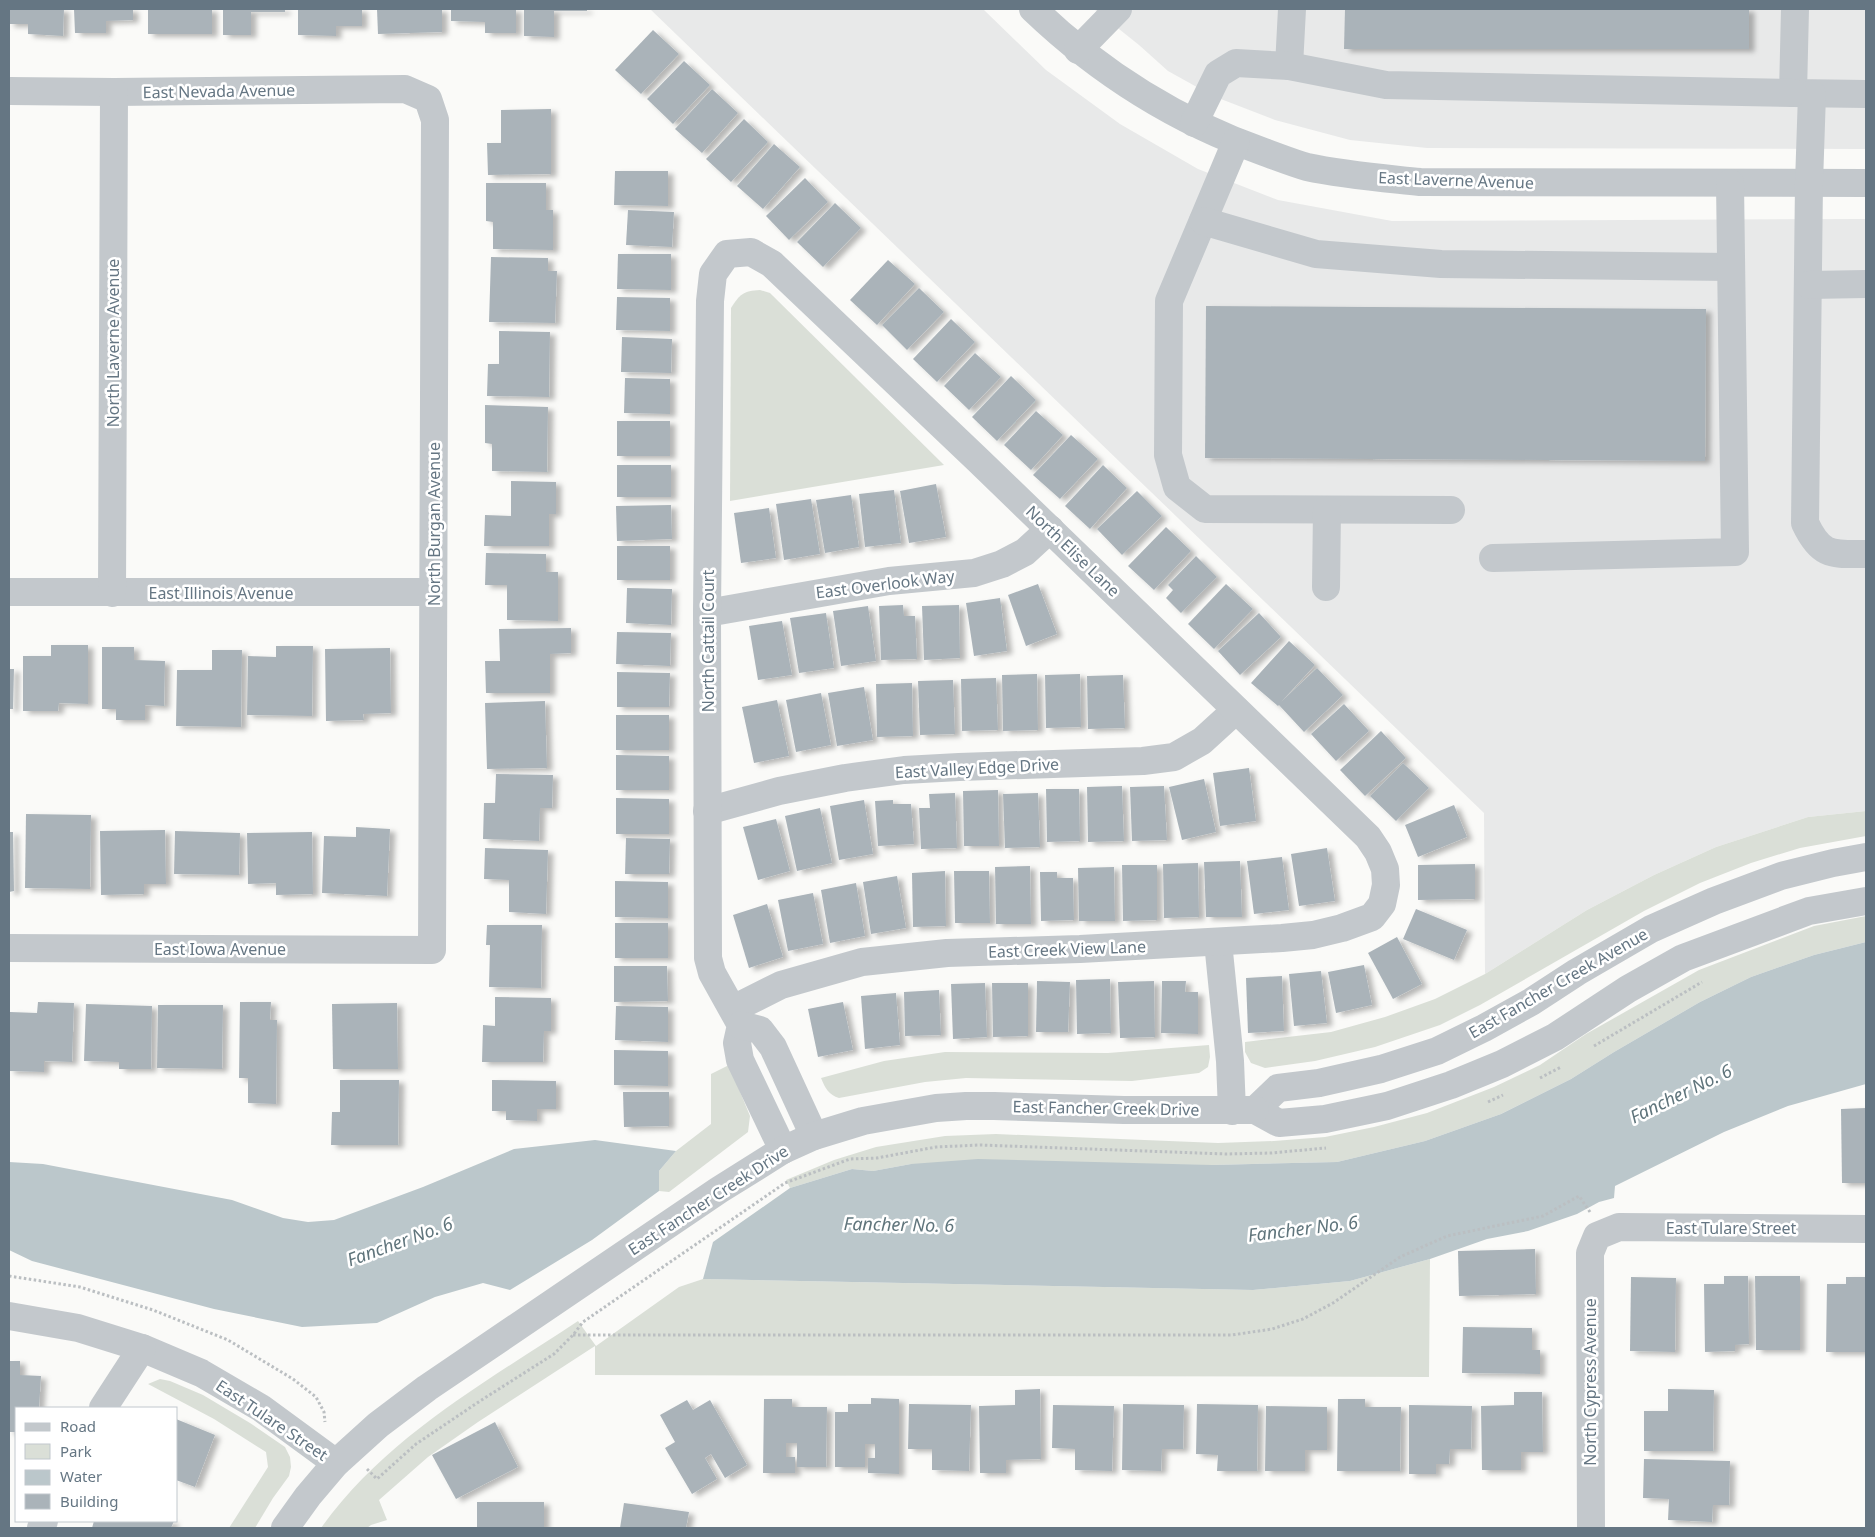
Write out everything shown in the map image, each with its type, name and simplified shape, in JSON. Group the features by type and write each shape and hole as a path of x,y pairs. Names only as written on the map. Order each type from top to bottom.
{"street":[{"name":"East Laverne Avenue","path":"1033,9 1078,50 1134,90 1236,142 1306,166 1364,176 1420,182 1866,183"},
{"path":"1078,50 1118,9"},
{"path":"1289,66 1292,9"},
{"path":"1795,9 1809,183 1805,523 1813,539 1826,551 1839,554 1866,554"},
{"path":"1194,122 1218,74 1236,63 1289,66 1386,85 1866,94"},
{"name":"East Nevada Avenue","path":"9,91 114,92 405,89 428,99"},
{"name":"North Laverne Avenue","path":"112,593 114,92"},
{"name":"North Burgan Avenue","path":"428,99 435,120 432,950"},
{"path":"1236,142 1169,301 1168,455 1177,487 1205,509 1451,510"},
{"path":"1493,558 1735,552 1730,183"},
{"path":"1203,221 1316,254 1441,264 1731,267"},
{"name":"North Elise Lane","path":"727,254 750,252 772,264 1050,529 1368,837 1378,852 1385,869 1386,885"},
{"name":"North Cattail Court","path":"727,254 713,274 710,300 708,958 712,973 737,1017"},
{"path":"1809,285 1866,284"},
{"path":"1326,587 1327,510"},
{"name":"East Overlook Way","path":"708,612 880,583 974,573 1002,564 1025,552 1050,529"},
{"name":"East Illinois Avenue","path":"9,592 433,592"},
{"name":"East Valley Edge Drive","path":"707,811 779,791 845,778 904,770 959,766 1143,761 1174,757 1202,741 1236,710"},
{"name":"East Fancher Creek Avenue","path":"1244,1111 1278,1088 1318,1083 1380,1069 1436,1051 1484,1028 1531,1002 1577,972 1651,929 1714,901 1781,876 1833,863 1866,858"},
{"name":"East Creek View Lane","path":"737,1017 781,985 862,962 947,953 1290,938 1342,928 1372,917 1382,904 1386,885"},
{"path":"1218,942 1230,1061 1244,1111 1279,1123 1324,1119 1387,1106 1451,1085 1502,1064 1555,1037 1628,989 1683,958 1809,911 1866,901"},
{"name":"East Iowa Avenue","path":"9,948 432,950"},
{"path":"783,1150 740,1060 737,1043 737,1017 760,1030 773,1047 814,1136"},
{"name":"East Fancher Creek Drive","path":"285,1528 308,1496 336,1463 378,1425 427,1388 719,1190 783,1150 814,1136 863,1121 946,1108 994,1106 1244,1111"},
{"name":"East Tulare Street","path":"1594,1225 1619,1227 1866,1229"},
{"name":"North Cypress Avenue","path":"1591,1528 1590,1253 1594,1225"},
{"name":"East Tulare Street","path":"9,1316 78,1328 142,1348 201,1373 261,1408 336,1463"},
{"path":"104,1407 142,1348"}],"path":[{"path":"376,1479 416,1444 554,1354 583,1322 784,1183 850,1160"},
{"path":"573,1335 1232,1335 1272,1329 1303,1319 1333,1303 1400,1256 1447,1236 1543,1216 1579,1196 1594,1225"},
{"path":"9,1276 80,1287 153,1310 228,1340 292,1379 316,1398 324,1412 326,1428"}],"shaded area":[{"path":"650,9 983,9 1046,70 1120,124 1198,169 1278,200 1392,221 1866,219 1866,811 1808,817 1716,847 1654,875 1587,910 1485,974 1484,813"},
{"path":"1094,9 1866,9 1866,149 1427,148 1350,140 1275,120 1213,96 1168,71"}],"green space":[{"path":"760,290 770,293 944,465 730,501 731,308 742,294"},
{"path":"1866,811 1866,836 1800,848 1751,863 1700,883 1644,911 1480,1005 1440,1025 1375,1047 1315,1061 1265,1068 1251,1063 1245,1052 1245,1042 1331,1032 1385,1017 1435,999 1485,974 1587,910 1654,875 1716,847 1808,817"},
{"path":"1866,916 1866,942 1814,955 1751,977 1700,1002 1571,1079 1501,1114 1425,1141 1337,1162 1212,1165 911,1164 873,1171 852,1169 790,1188 786,1180 834,1160 876,1147 945,1136 996,1134 1218,1143 1325,1137 1374,1127 1427,1113 1494,1087 1540,1065 1586,1034 1699,970 1814,926"},
{"path":"1209,1045 1210,1057 1208,1067 1199,1073 1132,1081 966,1078 925,1082 839,1098 828,1091 821,1078 884,1061 945,1052 1108,1053"},
{"path":"729,1065 750,1116 748,1132 669,1192 659,1191 659,1171 676,1151 711,1124 711,1074"},
{"path":"1430,1259 1429,1377 595,1375 595,1346 428,1457 379,1500 387,1520 367,1528 321,1528 347,1495 407,1439 439,1413 508,1366 578,1321 596,1346 679,1287 703,1279 1253,1290 1350,1281"},
{"path":"160,1379 170,1381 203,1395 250,1423 285,1447 290,1457 291,1467 289,1476 255,1528 229,1528 268,1467 266,1452 214,1419 148,1384"}],"water":[{"name":"Fancher No. 6","path":"1866,942 1866,1084 1788,1106 1724,1132 1615,1186 1614,1198 1599,1202 1577,1214 1528,1231 1487,1239 1430,1259 1350,1281 1253,1290 703,1279 713,1242 790,1188 852,1169 873,1171 911,1164 978,1159 1212,1165 1337,1162 1425,1141 1501,1114 1571,1079 1700,1002 1751,977 1814,955"},
{"name":"Fancher No. 6","path":"595,1140 676,1151 659,1171 659,1191 592,1240 510,1290 483,1283 435,1297 377,1323 302,1327 214,1309 32,1261 9,1250 9,1162 43,1164 232,1200 283,1218 308,1222 334,1220 423,1187 514,1149"}],"building":[{"path":"9,9 64,9 63,36 28,34 28,24 9,24"},
{"path":"74,9 133,9 133,20 106,21 106,33 75,33"},
{"path":"148,9 212,9 212,34 148,34"},
{"path":"223,9 285,9 285,12 251,12 251,35 223,35"},
{"path":"298,9 362,9 362,26 336,26 336,36 298,35"},
{"path":"377,9 442,9 442,32 378,34"},
{"path":"451,9 516,9 516,33 485,33 485,22 451,21"},
{"path":"524,9 587,9 587,11 554,11 554,37 524,36"},
{"path":"1345,9 1749,9 1749,49 1344,49"},
{"path":"653,30 679,54 641,94 615,70"},
{"path":"684,61 710,85 673,124 647,99"},
{"path":"712,89 738,113 702,153 675,129"},
{"path":"551,109 551,174 488,175 487,143 501,143 501,110"},
{"path":"744,119 768,142 731,182 706,159"},
{"path":"774,144 800,167 763,209 737,186"},
{"path":"615,171 668,171 668,206 614,205"},
{"path":"805,178 828,202 789,240 766,216"},
{"path":"486,183 546,183 546,210 553,210 553,250 493,249 493,222 486,221"},
{"path":"835,203 861,228 823,267 797,242"},
{"path":"628,210 674,212 672,247 626,245"},
{"path":"618,254 671,254 671,290 617,289"},
{"path":"491,257 548,258 548,271 557,271 555,323 489,322"},
{"path":"888,260 915,284 877,325 850,300"},
{"path":"919,288 944,312 907,350 882,325"},
{"path":"617,297 670,298 670,331 616,330"},
{"path":"1206,306 1706,309 1705,461 1205,458"},
{"path":"951,319 975,342 937,382 913,359"},
{"path":"499,331 550,332 549,397 487,396 488,364 499,364"},
{"path":"622,337 672,339 671,373 621,372"},
{"path":"975,353 1001,377 969,410 944,386"},
{"path":"1011,376 1036,400 997,441 972,417"},
{"path":"625,378 670,379 670,414 624,413"},
{"path":"485,405 548,407 547,472 492,471 492,444 485,443"},
{"path":"1036,411 1063,435 1031,470 1004,445"},
{"path":"617,421 670,421 670,456 617,456"},
{"path":"1071,435 1098,459 1060,499 1033,475"},
{"path":"617,465 671,465 671,497 617,497"},
{"path":"1103,465 1127,488 1090,529 1065,506"},
{"path":"511,481 556,482 556,514 549,514 549,546 484,546 485,515 511,516"},
{"path":"936,484 946,537 909,543 900,491"},
{"path":"894,490 901,543 865,547 859,494"},
{"path":"1137,491 1162,516 1122,555 1097,529"},
{"path":"851,495 859,547 825,553 816,500"},
{"path":"811,499 820,554 784,560 776,504"},
{"path":"671,505 672,539 617,541 616,506"},
{"path":"769,508 776,558 741,563 734,513"},
{"path":"1166,527 1191,551 1154,590 1128,566"},
{"path":"617,546 670,546 670,580 617,580"},
{"path":"486,553 546,554 546,572 558,572 558,621 507,620 507,585 485,585"},
{"path":"1196,556 1217,577 1181,613 1166,598 1173,590 1168,585"},
{"path":"1038,584 1057,634 1026,646 1008,595"},
{"path":"1226,584 1253,609 1214,649 1188,624"},
{"path":"627,588 672,589 671,625 626,623"},
{"path":"1000,598 1007,651 974,656 966,603"},
{"path":"903,605 904,616 915,616 917,659 881,660 879,606"},
{"path":"959,605 960,658 924,660 922,606"},
{"path":"868,606 876,661 841,666 833,611"},
{"path":"826,613 834,668 799,673 790,618"},
{"path":"1259,613 1281,637 1240,675 1218,651"},
{"path":"782,621 792,675 758,680 749,626"},
{"path":"571,628 571,653 550,654 550,693 486,693 485,661 500,661 499,629"},
{"path":"617,632 671,633 670,666 616,664"},
{"path":"1289,641 1315,665 1281,702 1317,668 1343,695 1304,732 1279,705 1251,683"},
{"path":"51,645 88,645 88,704 59,703 58,711 23,711 23,656 51,656"},
{"path":"276,646 313,646 312,716 247,715 248,656 276,657"},
{"path":"102,647 134,647 134,660 165,661 164,706 145,705 145,720 116,720 116,709 102,709"},
{"path":"390,648 391,713 363,714 364,720 326,721 325,649"},
{"path":"212,650 242,650 241,727 176,726 177,670 212,670"},
{"path":"9,669 14,669 13,709 9,709"},
{"path":"617,672 670,673 669,707 617,707"},
{"path":"1037,674 1038,730 1003,731 1002,675"},
{"path":"1080,674 1081,727 1046,728 1045,675"},
{"path":"1123,675 1125,728 1088,729 1087,676"},
{"path":"996,678 998,730 962,731 961,679"},
{"path":"953,680 955,734 920,735 918,681"},
{"path":"912,683 913,736 877,737 876,684"},
{"path":"864,687 873,740 837,746 828,693"},
{"path":"821,693 831,745 796,752 786,700"},
{"path":"777,700 789,756 754,763 742,707"},
{"path":"545,701 547,768 487,769 485,703"},
{"path":"1344,704 1369,731 1336,761 1311,734"},
{"path":"616,715 669,715 669,750 616,750"},
{"path":"1381,731 1406,758 1365,796 1340,770"},
{"path":"616,755 669,756 669,790 616,790"},
{"path":"1403,763 1429,788 1396,821 1370,796"},
{"path":"1249,768 1256,821 1220,826 1213,773"},
{"path":"496,774 553,775 552,808 540,808 539,841 483,839 484,803 495,803"},
{"path":"1204,779 1216,832 1182,840 1169,787"},
{"path":"1122,786 1124,841 1088,842 1087,787"},
{"path":"1164,786 1167,840 1132,841 1130,787"},
{"path":"1046,789 1079,789 1080,841 1047,842"},
{"path":"998,790 999,846 964,846 963,791"},
{"path":"955,793 957,848 921,849 919,808 930,808 929,794"},
{"path":"1038,793 1040,847 1005,848 1003,794"},
{"path":"616,798 669,799 669,834 616,834"},
{"path":"864,800 873,854 839,860 830,806"},
{"path":"893,800 893,804 911,804 914,844 878,846 875,801"},
{"path":"1454,805 1467,837 1418,857 1405,825"},
{"path":"820,808 832,863 797,871 785,816"},
{"path":"26,814 91,815 90,889 25,888"},
{"path":"776,819 790,871 758,880 743,827"},
{"path":"356,827 390,829 387,896 322,893 324,836 356,837"},
{"path":"165,830 166,884 144,884 144,894 101,895 100,831"},
{"path":"175,831 240,833 239,875 174,874"},
{"path":"9,832 13,832 14,891 9,892"},
{"path":"312,832 313,894 276,895 276,883 248,884 247,833"},
{"path":"626,838 670,839 669,874 625,874"},
{"path":"485,848 548,850 546,914 509,912 509,880 484,879"},
{"path":"1327,848 1335,901 1299,906 1291,854"},
{"path":"1282,857 1289,910 1254,914 1247,861"},
{"path":"1240,861 1242,917 1206,917 1204,862"},
{"path":"1198,863 1199,917 1164,918 1163,864"},
{"path":"1475,864 1475,899 1418,900 1418,865"},
{"path":"1122,865 1157,865 1157,920 1123,921"},
{"path":"1030,866 1031,924 996,924 995,867"},
{"path":"1114,867 1115,921 1079,921 1078,868"},
{"path":"945,871 946,926 913,927 912,873"},
{"path":"954,871 989,871 990,923 955,923"},
{"path":"1040,872 1057,872 1057,878 1073,878 1074,920 1041,921"},
{"path":"897,876 906,928 871,934 863,882"},
{"path":"615,881 668,882 668,918 615,917"},
{"path":"856,883 865,936 830,943 821,890"},
{"path":"813,893 823,944 788,951 778,900"},
{"path":"767,904 783,957 749,968 733,915"},
{"path":"1416,909 1467,930 1454,960 1403,939"},
{"path":"615,923 668,923 668,958 615,958"},
{"path":"487,925 542,925 541,988 489,987 490,945 486,945"},
{"path":"1397,937 1422,984 1393,999 1368,953"},
{"path":"1364,965 1372,1005 1336,1013 1328,972"},
{"path":"614,966 667,966 668,1001 614,1002"},
{"path":"1321,971 1327,1023 1294,1026 1289,974"},
{"path":"1282,976 1284,1031 1248,1033 1246,978"},
{"path":"1110,979 1111,1033 1077,1034 1076,980"},
{"path":"1037,981 1070,982 1068,1032 1036,1032"},
{"path":"1154,981 1155,1037 1120,1038 1118,982"},
{"path":"1162,981 1186,981 1185,992 1198,992 1198,1034 1161,1033"},
{"path":"985,983 987,1037 953,1039 951,984"},
{"path":"992,983 1028,983 1028,1036 993,1037"},
{"path":"939,990 941,1035 905,1036 904,992"},
{"path":"896,993 900,1045 865,1049 861,996"},
{"path":"495,997 551,998 551,1031 544,1031 543,1062 482,1062 483,1025 495,1026"},
{"path":"38,1002 74,1003 72,1062 44,1061 44,1072 9,1071 10,1012 37,1013"},
{"path":"240,1002 271,1002 270,1020 277,1020 276,1104 248,1103 248,1078 239,1078"},
{"path":"843,1002 853,1050 818,1057 808,1009"},
{"path":"397,1003 398,1069 333,1069 332,1004"},
{"path":"86,1004 152,1006 151,1069 119,1069 119,1062 84,1061"},
{"path":"158,1005 223,1005 222,1069 157,1068"},
{"path":"616,1006 668,1007 668,1042 615,1040"},
{"path":"614,1050 668,1051 668,1086 614,1085"},
{"path":"340,1080 399,1080 398,1145 331,1145 332,1112 340,1112"},
{"path":"492,1080 556,1081 556,1109 537,1109 537,1121 506,1120 506,1111 492,1111"},
{"path":"623,1092 669,1092 669,1126 624,1127"},
{"path":"1866,1108 1866,1183 1842,1183 1841,1109"},
{"path":"1535,1249 1536,1294 1459,1296 1458,1251"},
{"path":"1724,1276 1748,1276 1749,1344 1735,1345 1735,1351 1705,1352 1704,1284 1724,1284"},
{"path":"1755,1276 1800,1276 1800,1350 1756,1350"},
{"path":"1631,1277 1676,1278 1675,1352 1630,1351"},
{"path":"1846,1277 1866,1277 1866,1352 1826,1352 1827,1284 1846,1284"},
{"path":"1463,1327 1532,1328 1532,1350 1540,1350 1540,1374 1462,1373"},
{"path":"9,1361 20,1361 20,1375 41,1376 39,1407 15,1407 15,1432 9,1432"},
{"path":"1040,1389 1041,1459 1006,1460 1006,1473 980,1473 979,1406 1015,1405 1015,1390"},
{"path":"1668,1389 1714,1390 1713,1451 1644,1451 1644,1411 1668,1411"},
{"path":"1514,1392 1542,1392 1543,1452 1521,1452 1521,1470 1482,1470 1481,1406 1514,1405"},
{"path":"871,1398 899,1399 899,1474 868,1473 868,1458 875,1458 875,1444 865,1444 865,1467 835,1467 835,1412 848,1412 848,1404 871,1404"},
{"path":"764,1399 792,1399 792,1407 827,1407 826,1467 797,1467 797,1443 786,1443 786,1457 795,1457 795,1473 763,1473"},
{"path":"1338,1399 1365,1399 1365,1407 1401,1407 1400,1471 1337,1471"},
{"path":"687,1400 693,1410 710,1400 747,1465 725,1478 711,1454 705,1458 717,1479 692,1494 665,1448 675,1442 660,1415"},
{"path":"909,1404 971,1405 969,1471 932,1470 932,1449 908,1449"},
{"path":"1123,1404 1184,1405 1183,1449 1162,1449 1161,1471 1122,1470"},
{"path":"1197,1404 1258,1405 1257,1471 1217,1471 1218,1455 1196,1454"},
{"path":"1053,1405 1114,1406 1112,1471 1075,1470 1075,1449 1052,1448"},
{"path":"1409,1405 1472,1406 1471,1449 1450,1449 1449,1464 1436,1464 1436,1474 1409,1474"},
{"path":"1266,1406 1327,1407 1327,1450 1305,1450 1305,1471 1265,1471"},
{"path":"178,1420 215,1435 195,1487 178,1481"},
{"path":"495,1422 518,1467 456,1499 432,1455"},
{"path":"1644,1459 1730,1461 1729,1505 1713,1505 1712,1522 1668,1520 1669,1499 1643,1498"},
{"path":"477,1502 544,1502 544,1528 477,1528"},
{"path":"624,1503 689,1512 686,1528 620,1528"},
{"path":"94,1522 174,1522 171,1528 92,1528"}]}
